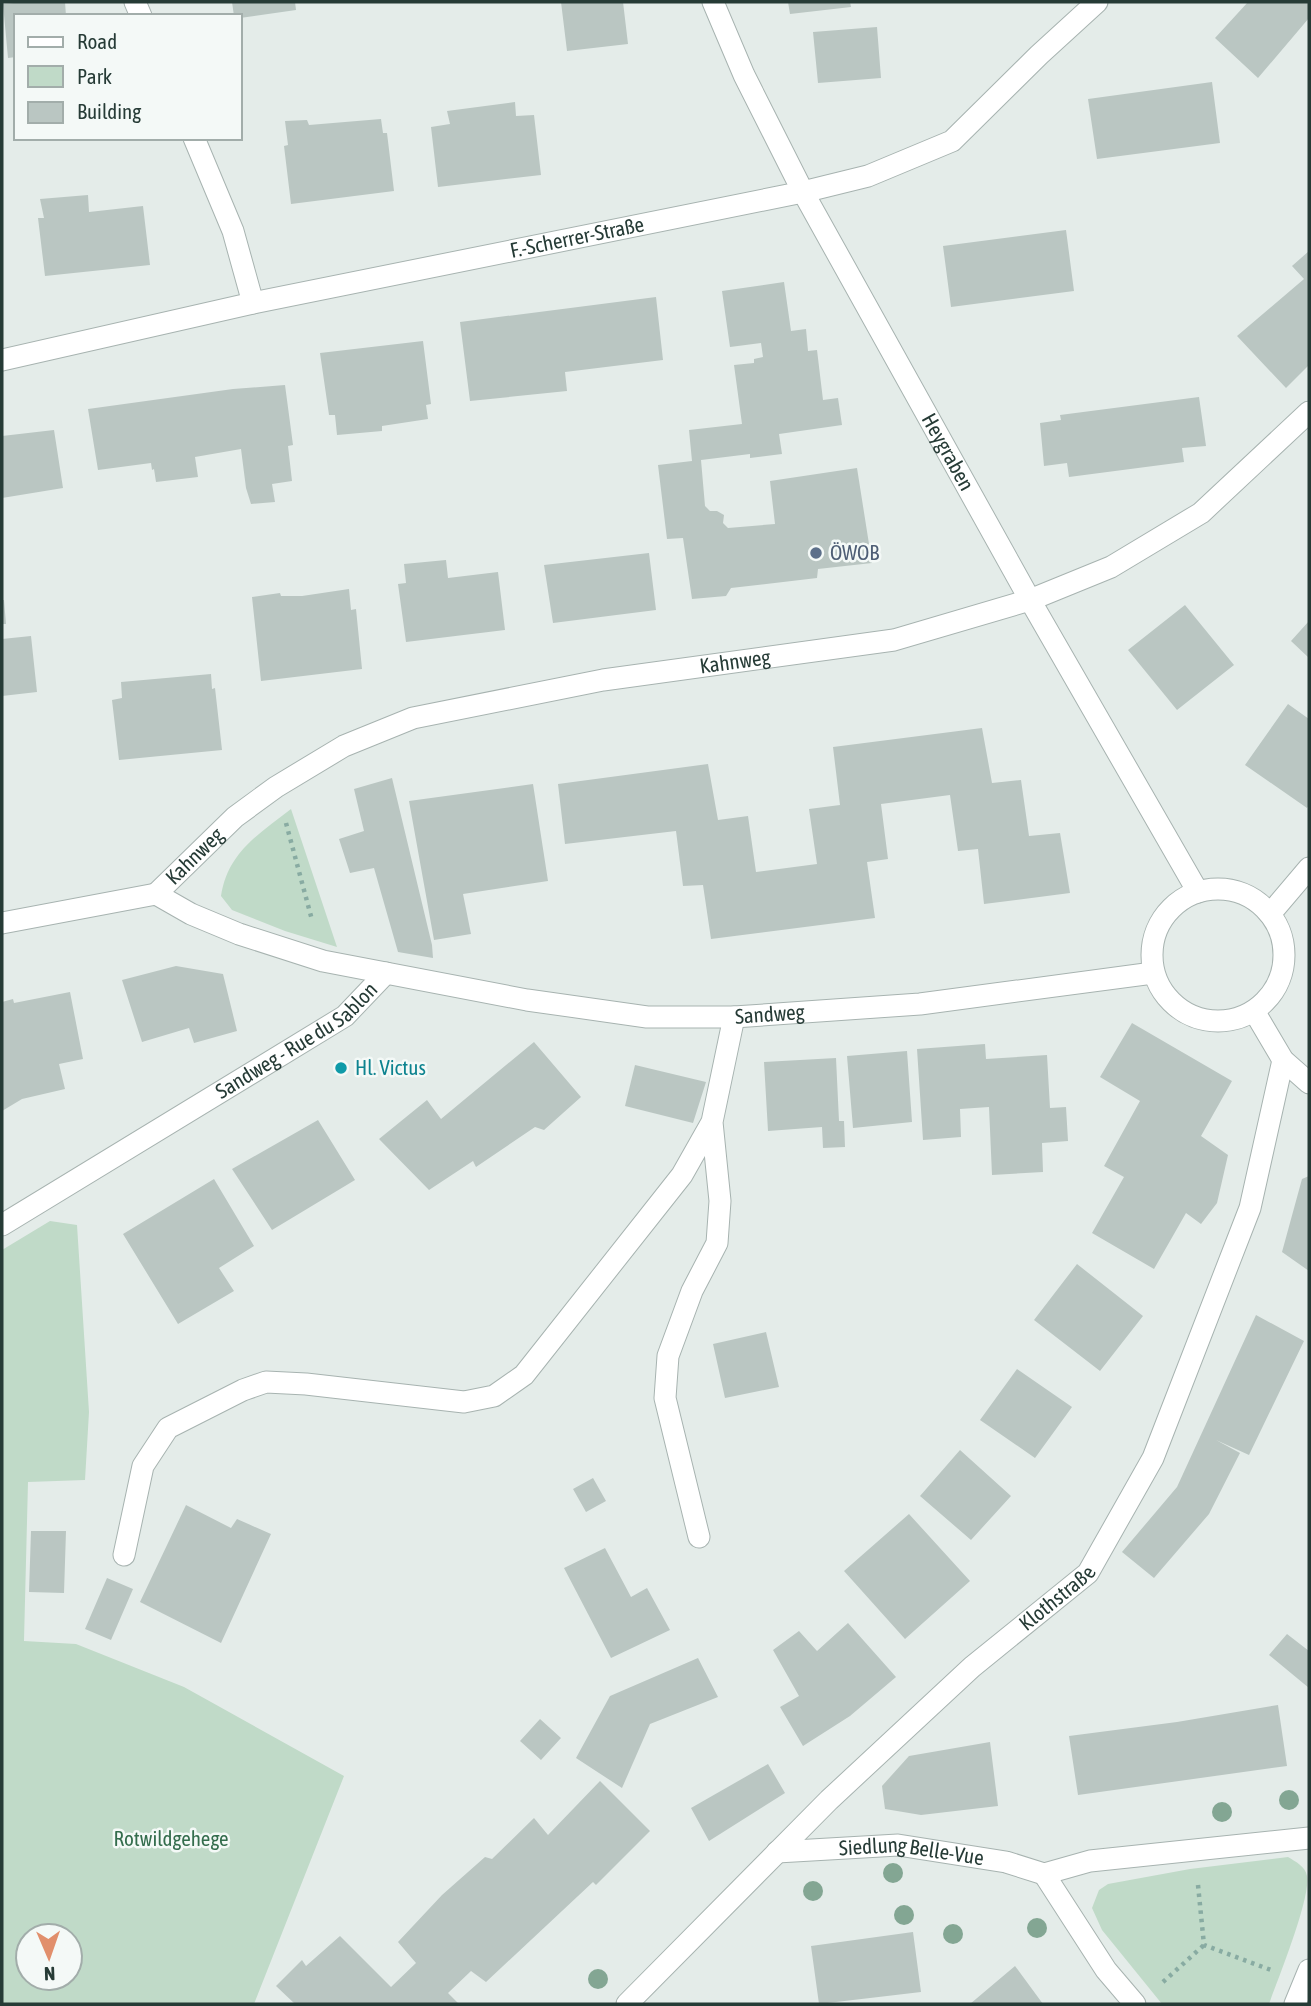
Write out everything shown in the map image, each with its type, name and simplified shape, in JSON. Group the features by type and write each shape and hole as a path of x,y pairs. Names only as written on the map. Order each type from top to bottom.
{"street":[{"name":"Heygraben","path":"713,2 744,75 803,192 1030,600 1198,891"},
{"name":"F.-Scherrer-Straße","path":"2,360 253,303 803,192 868,176 952,141 1097,2"},
{"path":"195,140 233,231 253,303"},
{"name":"Kahnweg","path":"156,894 235,817 276,786 344,746 413,718 603,680 894,640 1030,600 1111,567 1201,513 1309,412"},
{"path":"1270,914 1309,868"},
{"path":"1218,889 1238,892 1255,901 1270,914 1281,933 1285,955 1281,977 1271,996 1254,1011 1235,1019 1214,1022 1194,1017 1176,1007 1162,991 1153,973 1152,952 1156,932 1165,915 1180,901 1198,891 1218,889"},
{"path":"2,923 156,894"},
{"name":"Sandweg - Rue du Sablon","path":"156,894 191,914 239,934 323,961 386,974"},
{"name":"Sandweg","path":"386,974 527,1000 647,1017 734,1017 920,1003 1153,973"},
{"name":"Sandweg - Rue du Sablon","path":"2,1225 345,1016 386,974"},
{"path":"1254,1011 1283,1060 1309,1083"},
{"path":"124,1555 143,1466 168,1428 243,1390 266,1382 306,1384 464,1402 494,1396 524,1375 682,1175 712,1122 734,1017"},
{"name":"Klothstraße","path":"627,2004 829,1800 972,1667 1088,1573 1153,1458 1250,1208 1283,1060"},
{"path":"699,1537 665,1398 668,1356 692,1291 717,1243 720,1200 712,1122"},
{"path":"1135,2004 1106,1970 1044,1874 1090,1861 1309,1838"},
{"name":"Siedlung Belle-Vue","path":"777,1852 898,1845 1006,1862 1044,1874"},
{"path":"1295,2004 1307,1976"}],"path":[{"path":"276,786 323,961"},
{"path":"1194,1851 1204,1945"},
{"path":"1204,1945 1307,1976"},
{"path":"1157,1987 1204,1945"}],"green space":[{"path":"291,809 337,947 285,931 232,910 221,896 230,867 246,846"},
{"name":"Rotwildgehege","path":"50,1221 77,1225 89,1412 85,1480 28,1482 24,1641 76,1644 184,1687 344,1776 254,2004 2,2004 2,1250"},
{"path":"1288,1857 1304,1870 1307,1887 1293,1939 1269,2004 1162,2004 1102,1930 1092,1908 1099,1890 1108,1884 1190,1869"}],"building":[{"path":"65,2 66,14 14,14 14,57 8,58 3,4"},
{"path":"232,2 295,2 296,10 242,18 242,14 234,14"},
{"path":"561,2 623,2 628,44 567,51"},
{"path":"788,2 850,2 851,7 790,14"},
{"path":"1248,2 1309,2 1309,18 1258,78 1215,38"},
{"path":"877,27 881,78 818,83 813,32"},
{"path":"1212,82 1220,143 1097,159 1088,99"},
{"path":"515,102 516,116 534,115 541,175 438,187 431,127 450,124 447,111"},
{"path":"381,119 383,133 387,133 394,191 291,204 284,146 288,145 285,121 307,120 309,125"},
{"path":"88,195 89,212 143,206 150,265 45,276 38,218 44,218 40,199"},
{"path":"1066,230 1074,291 951,307 943,246"},
{"path":"1309,251 1309,365 1286,388 1237,336 1304,279 1292,266"},
{"path":"784,282 791,331 806,329 808,351 817,350 823,400 838,398 842,425 779,434 782,454 750,458 750,454 701,460 705,506 710,511 724,515 723,523 728,528 775,524 770,481 857,468 872,563 818,569 817,578 731,588 726,596 692,599 683,538 667,539 658,465 692,461 689,430 742,424 734,365 754,363 754,359 763,357 761,343 730,347 722,291"},
{"path":"656,297 663,360 565,372 567,391 470,401 460,322"},
{"path":"423,341 431,404 426,405 428,419 382,426 382,431 337,435 335,415 329,415 320,353"},
{"path":"285,385 293,445 288,446 292,481 272,484 275,502 251,504 241,449 195,457 198,477 156,482 151,463 98,470 88,409 233,389"},
{"path":"1199,397 1206,446 1182,448 1184,462 1069,477 1067,463 1044,466 1040,423 1061,420 1060,415"},
{"path":"54,430 63,488 2,498 2,436"},
{"path":"649,553 656,610 553,623 544,565"},
{"path":"446,560 448,578 498,572 505,630 406,642 398,584 406,583 404,564"},
{"path":"349,589 351,610 356,609 362,669 261,681 252,597 280,593 281,596 302,596"},
{"path":"4,600 6,624 2,624"},
{"path":"1185,605 1234,665 1177,710 1128,650"},
{"path":"1309,621 1309,658 1291,641"},
{"path":"31,636 37,692 2,696 2,639"},
{"path":"211,674 222,750 119,760 112,700 122,698 121,682"},
{"path":"1288,704 1309,719 1307,808 1245,765"},
{"path":"982,728 992,783 1021,780 1029,836 1060,833 1070,893 984,904 978,849 958,851 950,795 881,804 888,859 867,862 875,918 711,939 703,885 683,886 676,831 565,844 558,784 708,764 718,820 748,816 756,872 817,864 809,809 840,805 833,747"},
{"path":"392,778 433,958 398,952 374,868 350,873 339,839 364,831 354,789"},
{"path":"533,784 548,881 463,894 471,934 434,940 409,801"},
{"path":"176,966 223,974 237,1031 194,1043 189,1028 142,1042 122,980"},
{"path":"70,992 83,1059 59,1064 65,1089 22,1099 2,1111 2,1002 13,999 14,1003"},
{"path":"1132,1023 1232,1081 1201,1136 1228,1155 1217,1203 1201,1224 1186,1213 1154,1269 1092,1233 1124,1177 1104,1166 1140,1101 1100,1077"},
{"path":"534,1042 581,1097 544,1130 535,1127 476,1167 473,1161 429,1190 379,1139 427,1100 441,1119"},
{"path":"985,1044 986,1059 1047,1055 1050,1108 1066,1107 1068,1141 1042,1143 1043,1172 992,1175 989,1107 960,1109 961,1137 923,1140 917,1049"},
{"path":"907,1051 912,1122 853,1128 847,1056"},
{"path":"836,1058 839,1121 844,1121 845,1147 823,1148 822,1127 768,1131 764,1062"},
{"path":"635,1065 706,1082 693,1123 625,1106"},
{"path":"318,1120 355,1180 272,1230 232,1169"},
{"path":"1309,1176 1309,1271 1282,1252 1302,1179"},
{"path":"214,1179 254,1246 219,1268 234,1291 178,1324 123,1234"},
{"path":"1077,1264 1143,1316 1100,1371 1034,1320"},
{"path":"1256,1315 1304,1341 1249,1455 1216,1440 1240,1453 1209,1514 1154,1578 1122,1552 1177,1487"},
{"path":"766,1332 779,1387 725,1398 713,1344"},
{"path":"1017,1369 1072,1407 1035,1458 980,1420"},
{"path":"960,1450 1011,1496 971,1540 920,1496"},
{"path":"593,1478 606,1501 586,1512 573,1489"},
{"path":"186,1505 231,1528 237,1519 271,1534 221,1643 140,1602"},
{"path":"909,1514 970,1581 905,1639 844,1571"},
{"path":"31,1531 66,1531 64,1593 29,1592"},
{"path":"605,1548 631,1597 647,1588 670,1630 611,1658 564,1568"},
{"path":"107,1578 133,1589 111,1640 85,1629"},
{"path":"848,1623 896,1677 850,1716 803,1746 780,1707 799,1696 773,1650 799,1631 817,1651"},
{"path":"1287,1634 1309,1651 1309,1688 1269,1655"},
{"path":"698,1658 718,1697 650,1724 622,1788 576,1758 610,1696"},
{"path":"1278,1705 1287,1766 1078,1795 1069,1736"},
{"path":"540,1719 561,1738 541,1760 520,1741"},
{"path":"990,1742 998,1806 921,1815 885,1809 882,1786 909,1756"},
{"path":"768,1764 785,1793 709,1841 691,1808"},
{"path":"600,1781 650,1831 596,1885 593,1882 486,1982 471,1971 448,1993 459,2004 295,2004 276,1986 302,1960 306,1966 340,1936 391,1987 416,1963 398,1942 442,1895 485,1857 492,1859 534,1818 548,1835"},
{"path":"913,1932 921,1992 819,2004 811,1946"},
{"path":"1015,1966 1043,2004 970,2004"}],"place":[{"name":"ÖWOB","path":"816,553"},
{"name":"Hl. Victus","path":"341,1068"}]}
